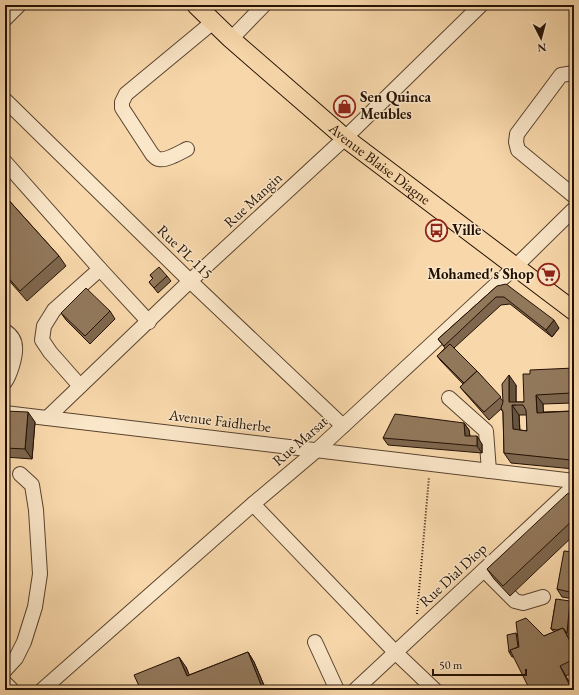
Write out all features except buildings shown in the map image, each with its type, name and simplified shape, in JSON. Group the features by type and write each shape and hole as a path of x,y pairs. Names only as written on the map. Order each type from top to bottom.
{"main road":[{"name":"Avenue Blaise Diagne","path":"196,5 231,39 345,138 574,311"}],"street":[{"path":"5,19 19,5"},
{"path":"231,39 264,5"},
{"name":"Rue Mangin","path":"47,418 149,322 190,281 345,138 481,5"},
{"path":"187,149 162,160 158,159 152,154 122,108 122,102 126,94 213,22"},
{"path":"574,73 561,75 516,137 518,150 574,196"},
{"name":"Rue PL-115","path":"5,100 190,281 343,426"},
{"path":"5,162 149,322"},
{"name":"Rue Marsat","path":"42,690 253,504 317,450 516,266 574,209"},
{"path":"80,386 50,352 42,340 44,326 54,310 100,269"},
{"path":"5,331 12,336 16,348 12,367 5,382"},
{"path":"449,398 486,431 489,471"},
{"name":"Avenue Faidherbe","path":"5,412 574,481"},
{"path":"5,670 16,658 24,642 35,606 40,574 36,510 32,485 20,474"},
{"name":"Rue Dial Diop","path":"354,690 574,486"},
{"path":"253,504 395,652 434,690"},
{"path":"484,570 515,601 523,603 544,597"},
{"path":"316,642 337,690"},
{"path":"5,684 12,690"}],"path":[{"path":"415,633 430,464"}],"place":[{"name":"Sen Quinca Meubles","path":"344,106"},
{"name":"Ville","path":"436,230"},
{"name":"Mohamed's Shop","path":"549,274"}]}
